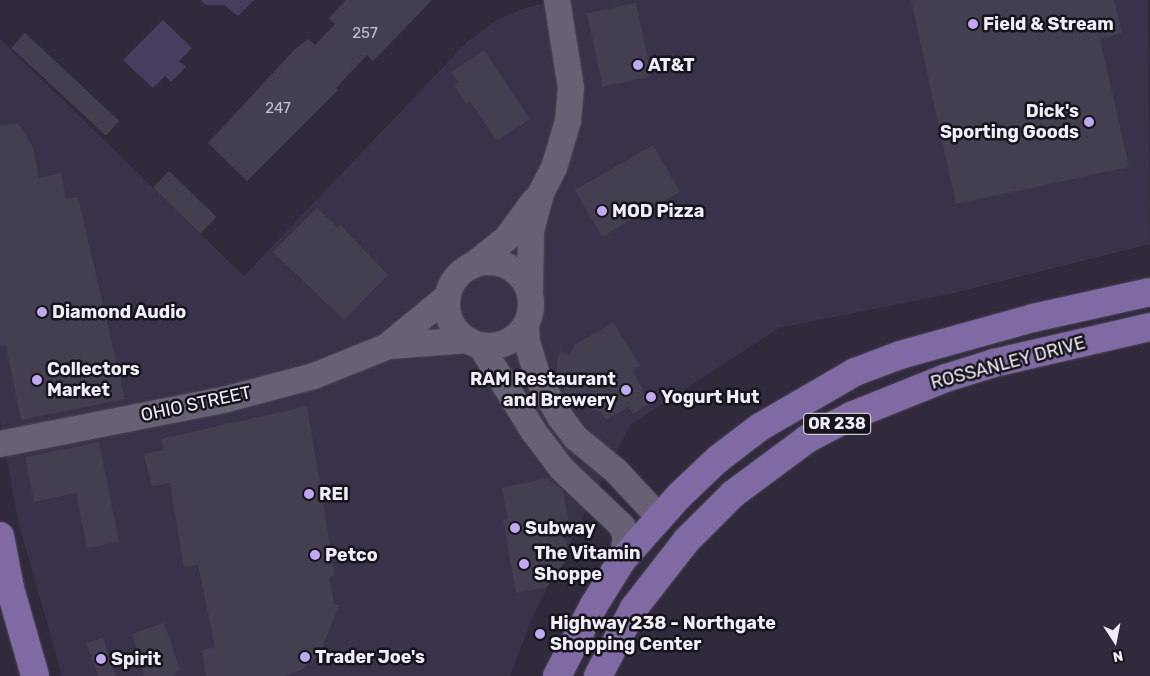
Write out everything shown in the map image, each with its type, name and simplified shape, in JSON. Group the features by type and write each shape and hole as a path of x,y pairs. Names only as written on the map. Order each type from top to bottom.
{"main road":[{"name":"ROSSANLEY DRIVE","path":"659,517 718,459 760,427 855,372 941,342 1150,292"},
{"name":"ROSSANLEY DRIVE","path":"603,665 634,608 666,564 708,517 758,474 807,440 851,416 946,378 994,363 1150,327"},
{"name":"OR 238","path":"557,676 594,605 622,560 659,517"},
{"path":"603,665 621,593 660,541 659,517"},
{"path":"0,536 10,588 34,676"}],"street":[{"path":"558,0 571,88 569,116 554,168 541,193 529,247 530,315 526,325 527,342 538,378 560,417 576,438 616,471 659,517"},
{"path":"541,193 524,211 507,238 458,276 448,296 451,321 474,343 534,432 562,469 622,526 626,538 622,560"},
{"path":"468,269 489,262 505,266 519,274 530,293"},
{"name":"OHIO STREET","path":"0,444 246,395 314,376 386,347 448,296"},
{"path":"474,343 506,343 526,325"},
{"name":"OHIO STREET","path":"386,347 474,343"}],"shaded area":[{"path":"200,0 254,0 238,16 224,5 206,5"},
{"path":"557,0 1148,0 1150,244 950,294 779,328 630,425 533,616 510,676 62,676 18,521 0,420 0,39 244,276 467,42 495,21 521,9"},
{"path":"163,20 192,48 179,61 186,67 171,82 165,76 153,88 123,60"}],"building":[{"path":"346,0 432,0 373,61 367,55 336,88 338,90 247,181 208,143 295,49 308,39 315,45 335,24 329,18"},
{"path":"911,0 1114,0 1122,33 1100,39 1129,167 956,204"},
{"path":"636,3 652,76 603,87 587,13"},
{"path":"25,33 119,121 106,136 11,48"},
{"path":"484,50 530,119 497,141 470,101 466,104 454,85 458,82 451,72"},
{"path":"18,123 33,147 39,178 61,173 66,199 78,197 125,399 21,420 6,345 0,346 0,126"},
{"path":"653,145 680,192 602,237 575,190"},
{"path":"169,171 216,217 200,233 153,188"},
{"path":"317,208 337,227 340,225 388,275 344,320 273,252"},
{"path":"613,322 640,366 633,370 649,404 633,414 628,407 606,420 601,412 570,403 557,376 557,360 560,351 569,355 575,345"},
{"path":"307,406 335,576 329,577 334,604 339,605 319,655 301,670 284,676 206,676 202,650 215,647 198,565 185,567 183,563 170,483 152,486 144,454 164,450 161,439"},
{"path":"99,442 119,542 87,548 76,493 34,502 25,457"},
{"path":"547,478 563,490 570,529 564,530 569,556 547,587 516,593 503,520 508,519 502,488"},
{"path":"164,623 180,669 173,676 144,676 132,634"},
{"name":"Spirit","path":"103,638 116,676 98,676 86,643"}],"place":[{"name":"Field & Stream","path":"973,24"},
{"name":"AT&T","path":"638,65"},
{"name":"Dick's Sporting Goods","path":"1089,122"},
{"name":"MOD Pizza","path":"602,211"},
{"name":"Diamond Audio","path":"42,312"},
{"name":"Collectors Market","path":"37,380"},
{"name":"RAM Restaurant and Brewery","path":"626,390"},
{"name":"Yogurt Hut","path":"651,397"},
{"name":"REI","path":"309,494"},
{"name":"Subway","path":"515,528"},
{"name":"Petco","path":"315,555"},
{"name":"The Vitamin Shoppe","path":"524,564"},
{"name":"Highway 238 - Northgate Shopping Center","path":"540,634"},
{"name":"Trader Joe's","path":"305,657"},
{"name":"Spirit","path":"101,659"}]}
